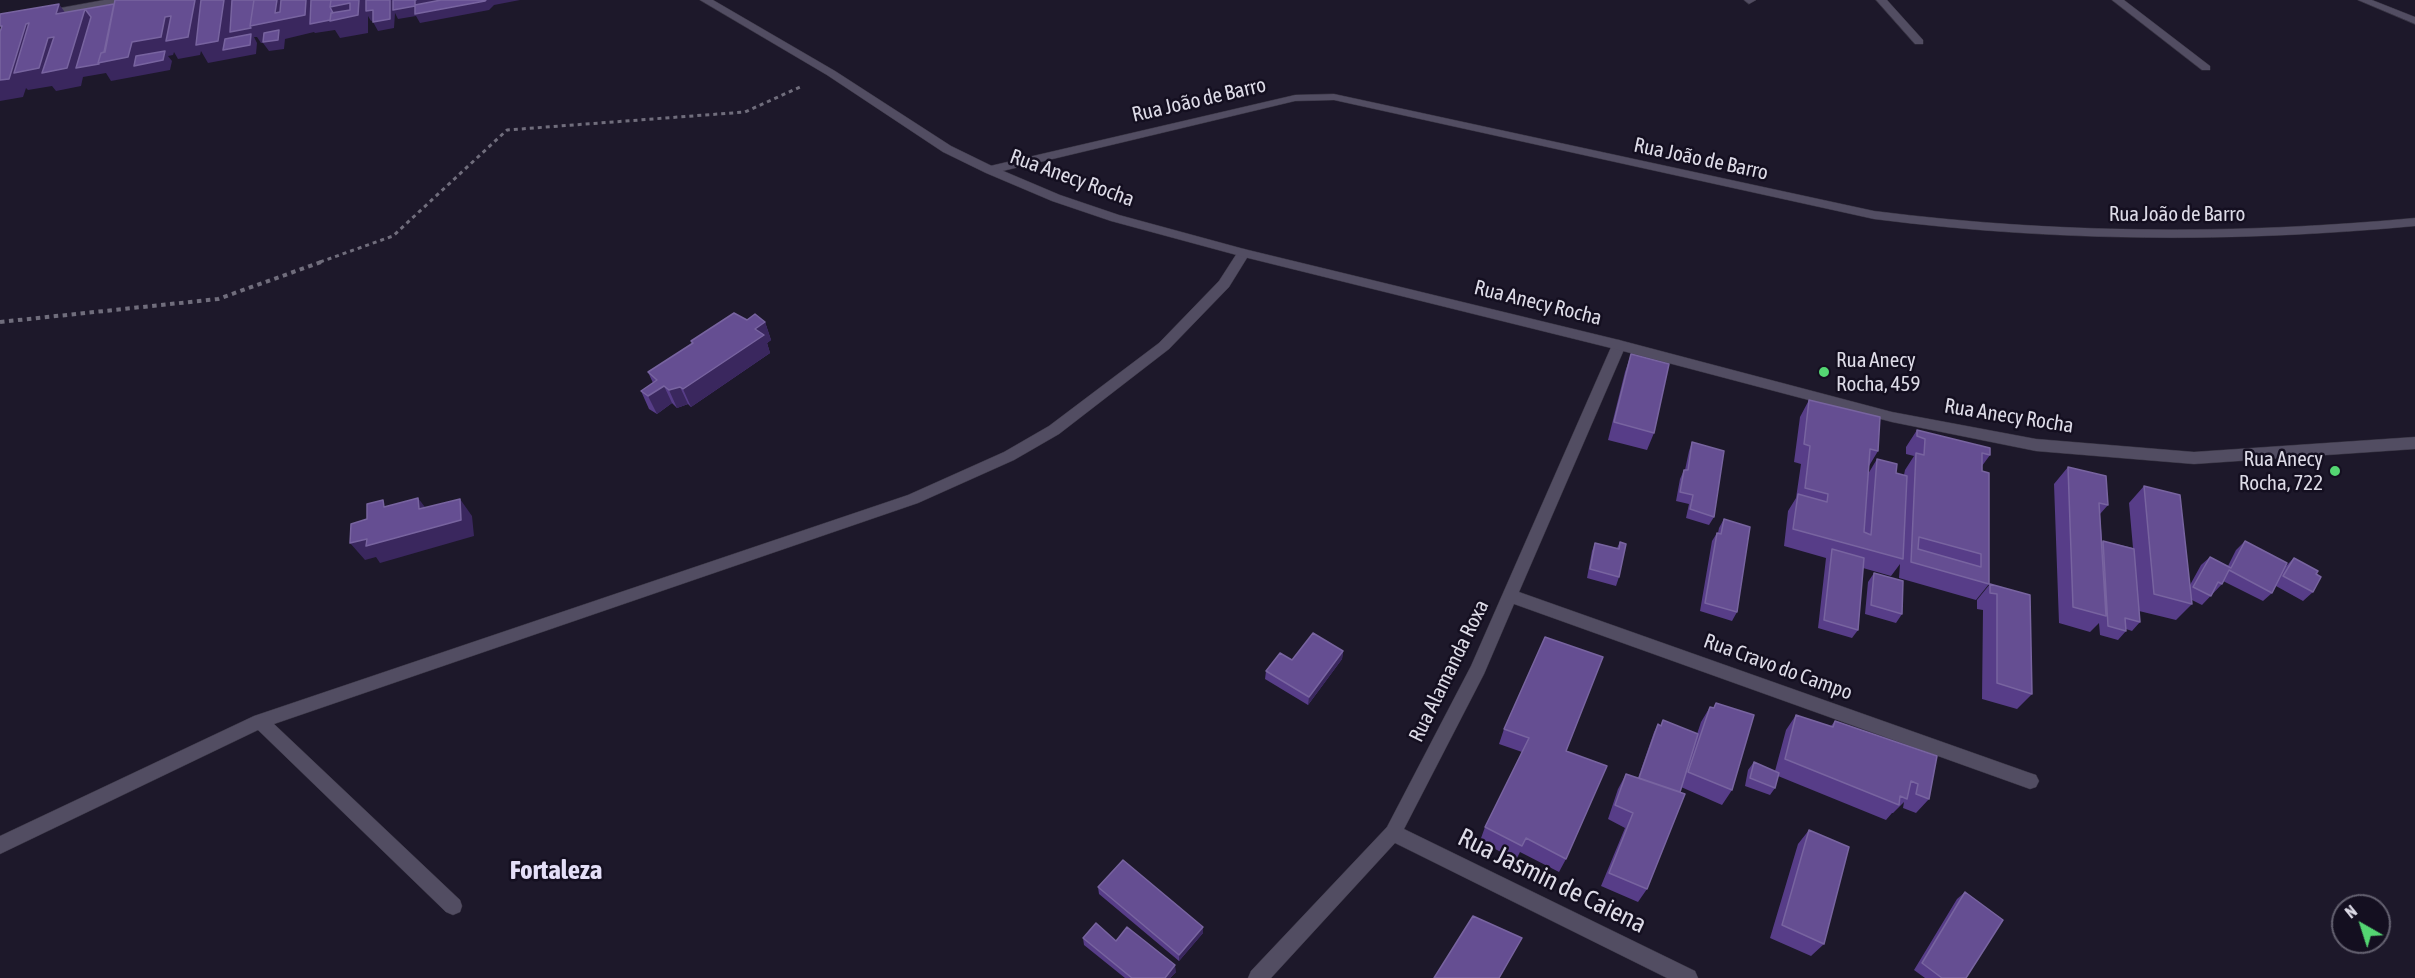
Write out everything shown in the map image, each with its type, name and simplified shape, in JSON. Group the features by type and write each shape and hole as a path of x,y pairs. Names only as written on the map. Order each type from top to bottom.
{"street":[{"path":"33,16 121,0"},
{"name":"Rua Anecy Rocha","path":"705,0 831,73 922,134 990,170 1056,198 1115,218 1244,253 1619,345 1892,417 2036,445 2194,458 2415,443"},
{"path":"1881,0 1919,42"},
{"path":"2117,0 2206,68"},
{"path":"2363,0 2415,21"},
{"name":"Rua João de Barro","path":"990,170 1294,98 1334,97 1851,210 1948,226 2072,234 2187,236 2340,230 2415,222"},
{"path":"0,845 260,721 913,499 1009,456 1054,430 1164,346 1224,284 1244,253"},
{"name":"Rua Alamanda Roxa","path":"1258,978 1393,833 1478,669 1619,345"},
{"name":"Rua Cravo do Campo","path":"1511,596 2030,781"},
{"path":"260,721 453,906"},
{"name":"Rua Jasmin de Caiena","path":"1393,833 1688,978"}],"path":[{"path":"0,322 218,299 393,236 507,130 745,112 831,73"}],"building":[{"path":"115,0 195,0 188,37 166,41 171,16 165,17 161,37 132,42 128,57 98,63 101,53 105,52"},
{"path":"201,0 224,0 218,41 196,45"},
{"path":"232,0 254,0 251,28 230,32"},
{"path":"254,0 277,0 275,13 280,12 281,0 306,0 305,15 250,26"},
{"path":"311,0 331,0 330,7 333,13 331,13 330,20 310,24"},
{"path":"331,0 359,0 358,15 330,21 331,13 350,10 350,3 330,7"},
{"path":"366,0 390,0 390,19 373,22 373,10 366,11"},
{"path":"393,0 415,0 415,5 441,0 486,0 415,14 415,6 393,10"},
{"path":"59,4 56,14 85,9 67,68 42,73 54,37 48,38 39,68 14,73 29,23 26,24 9,79 0,80 2,26 0,26 0,14"},
{"path":"114,4 104,52 101,53 99,64 76,68 91,17 85,9"},
{"path":"279,30 278,40 263,42 264,33"},
{"path":"251,34 250,45 223,50 225,39"},
{"path":"165,51 163,60 134,66 136,56"},
{"path":"734,313 747,320 755,314 765,322 755,329 764,335 683,389 680,387 669,390 664,386 648,396 641,391 657,380 648,372"},
{"path":"1631,354 1669,364 1654,433 1614,422"},
{"path":"1809,400 1880,417 1878,451 1870,449 1864,532 1871,535 1877,459 1897,464 1896,473 1907,476 1903,559 1793,529 1798,494 1827,502 1828,494 1805,488 1810,446 1804,444"},
{"path":"1917,430 1990,448 1990,455 1982,453 1982,471 1989,473 1989,584 1911,562 1916,453 1924,455 1925,439 1917,436","holes":["1919,537 1981,554 1981,567 1918,549"]},
{"path":"1692,442 1724,451 1714,517 1690,509 1693,495 1680,492 1684,470 1688,470"},
{"path":"2068,467 2106,476 2108,505 2099,503 2106,616 2073,607"},
{"path":"2144,486 2180,495 2192,604 2154,594"},
{"path":"418,498 419,509 460,499 461,520 366,546 367,539 350,543 351,524 367,519 367,504 383,500 384,507"},
{"path":"1724,519 1750,527 1737,612 1705,603 1717,533 1721,534"},
{"path":"2103,541 2134,549 2140,622 2125,618 2126,631 2108,626"},
{"path":"2245,541 2287,563 2272,593 2229,570 2222,584 2218,582 2211,596 2193,587 2210,557 2231,568"},
{"path":"1620,542 1626,544 1619,577 1590,569 1595,543 1619,549"},
{"path":"1832,549 1864,558 1858,630 1824,620"},
{"path":"2294,558 2318,571 2316,574 2321,577 2313,592 2283,576"},
{"path":"1874,573 1903,581 1902,614 1871,605"},
{"path":"1990,584 2030,595 2032,694 1997,683 1997,594 1990,593"},
{"path":"1313,633 1343,651 1309,697 1266,671 1280,653 1292,660"},
{"path":"1545,637 1603,657 1566,751 1607,766 1566,859 1526,838 1522,846 1485,827 1529,738 1504,729"},
{"path":"1716,703 1754,715 1732,790 1688,772 1710,707 1714,708"},
{"path":"1796,715 1833,727 1835,721 1937,756 1929,799 1916,794 1918,784 1911,781 1907,799 1900,796 1899,805 1785,759"},
{"path":"1663,720 1698,734 1680,792 1639,778 1658,724 1661,726"},
{"path":"1754,762 1779,773 1775,788 1750,778"},
{"path":"1626,774 1685,794 1647,889 1609,873 1633,813 1615,805"},
{"path":"1809,830 1849,847 1824,944 1782,925"},
{"path":"1123,860 1203,927 1179,955 1098,887"},
{"path":"1965,892 2003,920 1966,978 1942,978 1922,963"},
{"path":"1473,916 1522,938 1499,978 1434,978"},
{"path":"1096,923 1116,941 1127,927 1175,965 1165,978 1132,978 1083,938"}],"place":[{"name":"Rua Anecy Rocha, 459","path":"1824,372"},
{"name":"Rua Anecy Rocha, 722","path":"2335,471"}],"district":[{"name":"Fortaleza","path":"556,870"}]}
